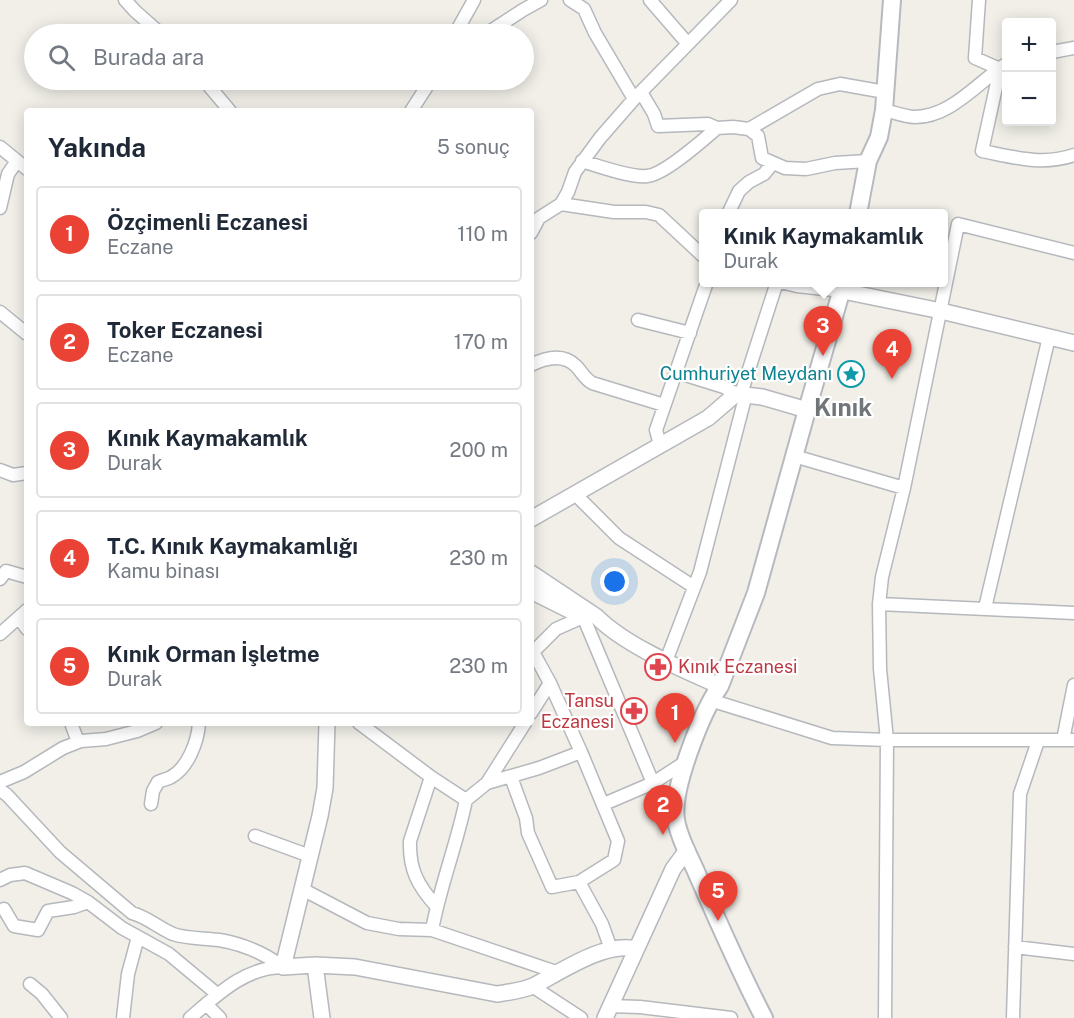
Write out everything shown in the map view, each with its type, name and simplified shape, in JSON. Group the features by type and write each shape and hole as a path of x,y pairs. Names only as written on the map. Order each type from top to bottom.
{"main road":[{"path":"859,209 868,161 879,137 884,110 892,0"},
{"path":"761,1018 676,820 678,787 756,593 844,287"}],"street":[{"path":"126,0 150,24"},
{"path":"461,24 474,0"},
{"path":"501,24 541,0"},
{"path":"570,0 585,4 595,33 637,96 654,114 658,126 708,124 717,128 749,129 758,136 762,158 785,168 806,169 835,163 868,161"},
{"path":"650,0 687,44"},
{"path":"535,218 561,204 582,161 637,96 731,0"},
{"path":"979,0 975,58 1002,67"},
{"path":"1056,51 1074,48"},
{"path":"884,110 913,117 932,116 976,89 1002,68"},
{"path":"1002,71 982,151 1029,161 1061,159 1074,155"},
{"path":"749,129 818,89 840,84 885,92"},
{"path":"212,90 227,108"},
{"path":"413,108 425,90"},
{"path":"582,161 610,170 648,177 678,161 717,128"},
{"path":"0,147 22,165 8,174 0,208"},
{"path":"730,209 740,191 749,182 764,174 773,163"},
{"path":"561,204 614,212 646,212 659,215 699,252"},
{"path":"948,275 958,224 1074,253"},
{"path":"660,445 656,430 705,287"},
{"path":"666,661 700,572 723,488 741,394 777,287"},
{"path":"844,287 1074,343"},
{"path":"885,1018 887,740 880,669 879,604 882,577 904,488 946,287"},
{"path":"0,312 24,332"},
{"path":"638,320 690,333"},
{"path":"985,608 1049,337"},
{"path":"534,363 544,358 562,358 575,365 584,378 592,383 664,405"},
{"path":"676,372 741,394 807,410"},
{"path":"534,517 708,418 741,394"},
{"path":"794,456 904,488"},
{"path":"0,470 13,475 24,473"},
{"path":"575,494 620,538 694,587"},
{"path":"0,579 6,572 24,576"},
{"path":"534,575 581,611 653,783 676,820"},
{"path":"534,592 597,617 606,626 715,693 832,738 1069,740 1074,685"},
{"path":"879,604 1074,613"},
{"path":"534,651 556,628 581,611"},
{"path":"0,634 24,620"},
{"path":"511,777 526,818 528,833 552,887 579,882 614,860 618,841 604,804 550,683 534,654"},
{"path":"534,708 550,683"},
{"path":"71,726 78,742"},
{"path":"0,782 24,772 63,748 78,742 106,740 149,726"},
{"path":"151,804 153,791 158,782 171,777 183,766 198,736 199,726"},
{"path":"283,967 325,788 327,726"},
{"path":"363,726 466,800"},
{"path":"432,930 436,907 466,800 487,783 523,726"},
{"path":"1013,1018 1020,794 1038,741"},
{"path":"487,783 511,777 581,752"},
{"path":"604,804 653,783 687,761"},
{"path":"431,777 410,841 410,852 416,879 436,907"},
{"path":"0,790 60,852 132,913 144,916 173,934 197,939 220,940 257,950 283,967"},
{"path":"255,836 310,856"},
{"path":"607,1012 673,869 687,850"},
{"path":"0,879 24,873 88,902 122,928 169,954 217,994"},
{"path":"579,882 602,924 611,949"},
{"path":"302,889 367,923 399,929 432,930 556,972"},
{"path":"4,909 14,926 38,930 48,911 74,907 88,902"},
{"path":"122,928 132,913"},
{"path":"123,1018 128,974 138,937"},
{"path":"190,1018 217,994 259,970 269,967 315,965 355,967 497,994 515,992 532,986 556,972 611,949 624,946 635,949"},
{"path":"1015,947 1074,954"},
{"path":"315,965 322,1018"},
{"path":"30,984 42,994 61,1018"},
{"path":"532,986 581,1018"},
{"path":"206,1004 220,1018"},
{"path":"607,1012 640,1007 731,1018"}],"place":[{"name":"Kınık Kaymakamlık","path":"823,356"},
{"name":"Cumhuriyet Meydanı","path":"851,374"},
{"name":"T.C. Kınık Kaymakamlığı","path":"892,379"},
{"name":"Kınık Eczanesi","path":"658,667"},
{"name":"Tansu Eczanesi","path":"634,711"},
{"name":"Özçimenli Eczanesi","path":"675,743"},
{"name":"Toker Eczanesi","path":"663,835"},
{"name":"Kınık Orman İşletme","path":"718,921"}],"district":[{"name":"Kınık","path":"843,408"}]}
